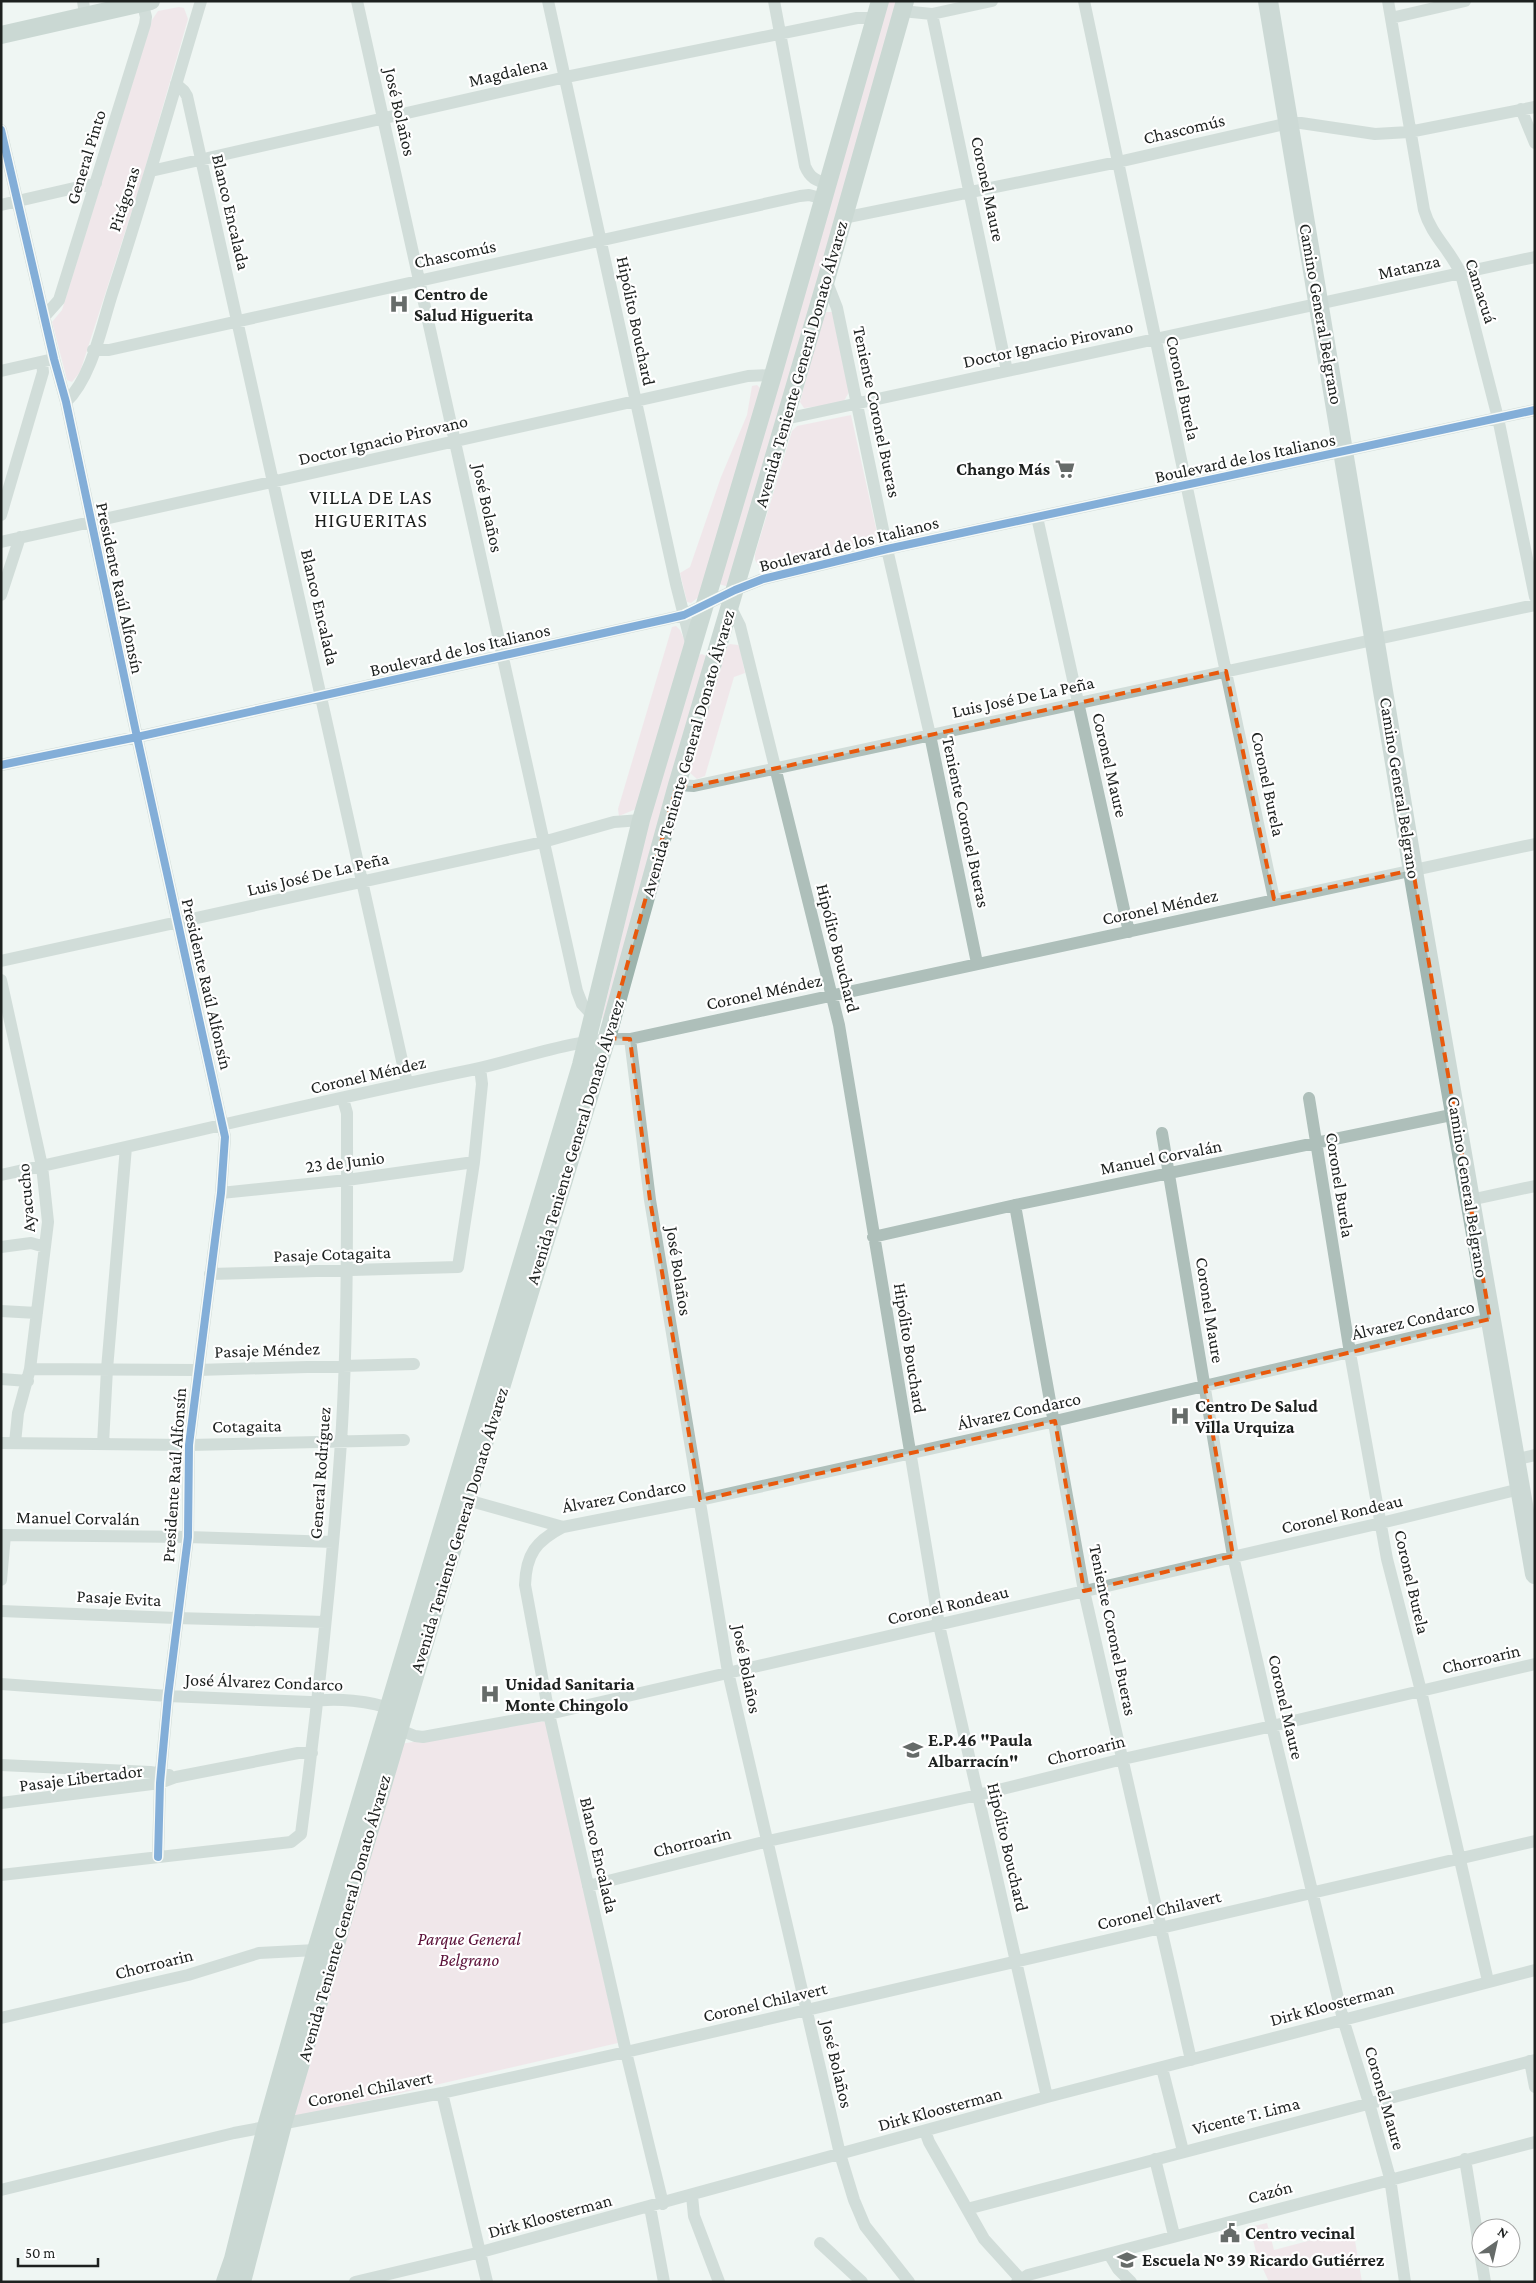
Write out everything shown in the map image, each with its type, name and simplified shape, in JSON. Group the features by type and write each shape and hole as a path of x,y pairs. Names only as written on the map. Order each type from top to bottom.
{"main road":[{"name":"Camino General Belgrano","path":"1268,1 1413,870 1535,1574"},
{"path":"1,35 84,8 146,2"},
{"name":"Avenida Teniente General Donato Álvarez","path":"225,2282 402,1722 467,1500 608,1038 677,785 731,608 904,6"},
{"name":"Avenida Teniente General Donato Álvarez","path":"242,2282 274,2126 316,1950 594,1017 641,820 773,375 820,192 877,10"}],"street":[{"name":"Pitágoras","path":"66,402 81,384 94,350 152,171 201,1"},
{"name":"José Bolaños","path":"357,1 577,991 582,1004 594,1017"},
{"name":"Hipólito Bouchard","path":"548,1 692,648"},
{"path":"774,1 805,166 820,192"},
{"path":"904,6 932,14 992,1"},
{"name":"Coronel Burela","path":"1084,1 1154,340 1274,899"},
{"name":"Camacuá","path":"1388,1 1409,132 1427,222 1457,264 1461,274 1498,418 1535,597"},
{"path":"1391,18 1465,1"},
{"name":"General Pinto","path":"44,316 59,300 145,24 146,2"},
{"name":"Magdalena","path":"152,171 566,77 857,18 877,10"},
{"name":"Coronel Maure","path":"932,14 1007,371"},
{"name":"Blanco Encalada","path":"176,84 187,96 407,1083"},
{"name":"Chascomús","path":"843,218 1118,162 1289,123 1301,123 1375,134 1409,132 1535,106"},
{"path":"1521,109 1535,143"},
{"name":"Presidente Raúl Alfonsín","path":"1,130 19,201 44,316 48,361 66,402 136,737 225,1137 220,1193 188,1445 188,1537 176,1618 168,1696 161,1778 158,1858"},
{"path":"811,177 818,181 820,192"},
{"path":"1,205 96,183"},
{"name":"Chascomús","path":"94,350 109,350 820,192"},
{"name":"Matanza","path":"1319,304 1535,257"},
{"name":"Teniente Coronel Bueras","path":"826,280 837,308 887,549 930,735 977,963"},
{"name":"Doctor Ignacio Pirovano","path":"785,419 1319,304"},
{"path":"1,372 48,361"},
{"path":"1,515 43,372 48,361"},
{"name":"Doctor Ignacio Pirovano","path":"1,542 455,441 636,403 748,376 773,375"},
{"name":"Boulevard de los Italianos","path":"1,765 136,737 684,615 735,590 763,580 887,549 1535,410"},
{"name":"Coronel Maure","path":"1037,517 1129,932"},
{"path":"1,595 20,537"},
{"name":"Luis José De La Peña","path":"677,785 694,786 776,769 1535,605"},
{"name":"Hipólito Bouchard","path":"731,608 738,620 839,1025 939,1625 1047,2097"},
{"name":"Luis José De La Peña","path":"1,961 543,842 614,822 641,820"},
{"name":"Coronel Méndez","path":"1,1175 480,1068 587,1041 608,1038 630,1039 1535,844"},
{"name":"Ayacucho","path":"1,980 42,1166 48,1222 42,1257 29,1375 18,1413 15,1443"},
{"name":"José Bolaños","path":"630,1039 650,1200 728,1672 840,2154 863,2222 909,2282"},
{"path":"474,1162 482,1084 480,1068"},
{"name":"Coronel Burela","path":"1309,1098 1350,1353 1387,1559 1421,1691 1458,1858 1488,1981"},
{"name":"General Rodríguez","path":"158,1858 290,1842 301,1834 318,1700 341,1441 348,1271 347,1113 343,1099"},
{"name":"Manuel Corvalán","path":"873,1237 1015,1205 1456,1114"},
{"name":"Coronel Maure","path":"1162,1133 1234,1556 1272,1726 1343,2019 1390,2178 1405,2282"},
{"path":"103,1444 107,1369 126,1147"},
{"name":"23 de Junio","path":"220,1193 347,1180 474,1162"},
{"name":"Pasaje Cotagaita","path":"210,1274 456,1269 460,1264 474,1162"},
{"path":"1470,1200 1535,1186"},
{"name":"Teniente Coronel Bueras","path":"1015,1205 1084,1592 1191,2060"},
{"path":"1,1247 31,1243 45,1247"},
{"path":"1,1311 37,1312"},
{"name":"Álvarez Condarco","path":"467,1500 563,1527 700,1500 1055,1421 1490,1319"},
{"name":"Pasaje Méndez","path":"1,1379 107,1369 197,1370 414,1364"},
{"name":"Cotagaita","path":"1,1443 188,1445 404,1440"},
{"path":"1514,1460 1535,1455"},
{"name":"Coronel Rondeau","path":"402,1722 415,1736 423,1737 549,1714 1084,1592 1520,1489"},
{"name":"Blanco Encalada","path":"563,1527 546,1536 530,1554 526,1569 525,1585 549,1714 626,2052 656,2206 664,2282"},
{"path":"1,1580 3,1535"},
{"name":"Manuel Corvalán","path":"3,1535 188,1537 333,1542"},
{"name":"Pasaje Evita","path":"1,1610 176,1618 325,1622"},
{"name":"Chorroarin","path":"588,1886 768,1841 978,1795 1123,1759 1535,1664"},
{"name":"José Álvarez Condarco","path":"1,1684 168,1696 310,1702 318,1700 373,1704 385,1715 402,1722"},
{"name":"Pasaje Libertador","path":"1,1803 176,1777 298,1753 312,1752"},
{"path":"1,1765 161,1778"},
{"name":"Coronel Chilavert","path":"1,2190 234,2133 442,2093 626,2052 1535,1841"},
{"path":"1,1875 158,1858"},
{"name":"Chorroarin","path":"1,2018 188,1975 259,1953 316,1950"},
{"name":"Dirk Kloosterman","path":"355,2282 481,2252 656,2206 1047,2097 1535,1970"},
{"path":"1533,2060 1535,2087"},
{"name":"Vicente T. Lima","path":"967,2209 1183,2150 1533,2060"},
{"path":"1162,2068 1183,2150"},
{"path":"442,2093 488,2282"},
{"path":"925,2131 929,2142 984,2239 1020,2281"},
{"name":"Cazón","path":"1020,2281 1028,2275 1174,2235 1535,2142"},
{"path":"1155,2159 1174,2235"},
{"path":"1465,2160 1474,2218"},
{"path":"692,2196 694,2216 718,2282"},
{"path":"820,2243 862,2282"},
{"path":"1109,2254 1113,2263 1131,2282"},
{"path":"1483,2268 1485,2282"}],"highlighted area":[{"path":"1226,671 1274,899 1413,870 1490,1319 1205,1387 1233,1556 1084,1591 1055,1421 700,1500 650,1200 630,1039 607,1038 677,785 694,786"}],"green space":[{"path":"886,1 898,1 729,587 719,584"},
{"path":"179,7 184,8 188,19 140,186 80,372 72,382 67,380 52,322 62,310 152,20 158,11"},
{"path":"832,312 849,392 843,403 804,408 800,402 823,314"},
{"path":"757,385 761,389 700,596 691,603 687,602 680,573 690,567 721,477 747,415 752,386"},
{"path":"851,415 878,537 873,546 770,568 759,566 755,560 755,554 792,431 797,426"},
{"path":"676,626 685,641 636,809 619,816 618,809 672,627"},
{"path":"730,644 738,645 740,648 745,673 734,677 705,776 697,779 689,772 726,647"},
{"path":"699,655 706,656 707,662 605,1021 602,1018 649,822"},
{"name":"Parque General Belgrano","path":"546,1721 618,2043 288,2119 400,1744"},
{"path":"1267,2223 1274,2250 1353,2229 1362,2282 1269,2282 1257,2256 1250,2227"}],"cycle path":[{"path":"1,130 54,359 66,402 225,1137 221,1193 189,1445 188,1537 168,1696 160,1783 158,1857"},
{"path":"1,765 137,737 684,615 735,590 763,579 887,549 1535,410"}],"place":[{"name":"Centro de Salud Higuerita","path":"399,304"},
{"name":"Chango Más","path":"1065,469"},
{"name":"Centro De Salud Villa Urquiza","path":"1180,1416"},
{"name":"Unidad Sanitaria Monte Chingolo","path":"490,1694"},
{"name":"E.P.46 \"Paula Albarracín\"","path":"913,1750"},
{"name":"Centro vecinal","path":"1230,2233"},
{"name":"Escuela Nº 39 Ricardo Gutiérrez","path":"1127,2260"}],"district":[{"name":"VILLA DE LAS HIGUERITAS","path":"371,508"}]}
